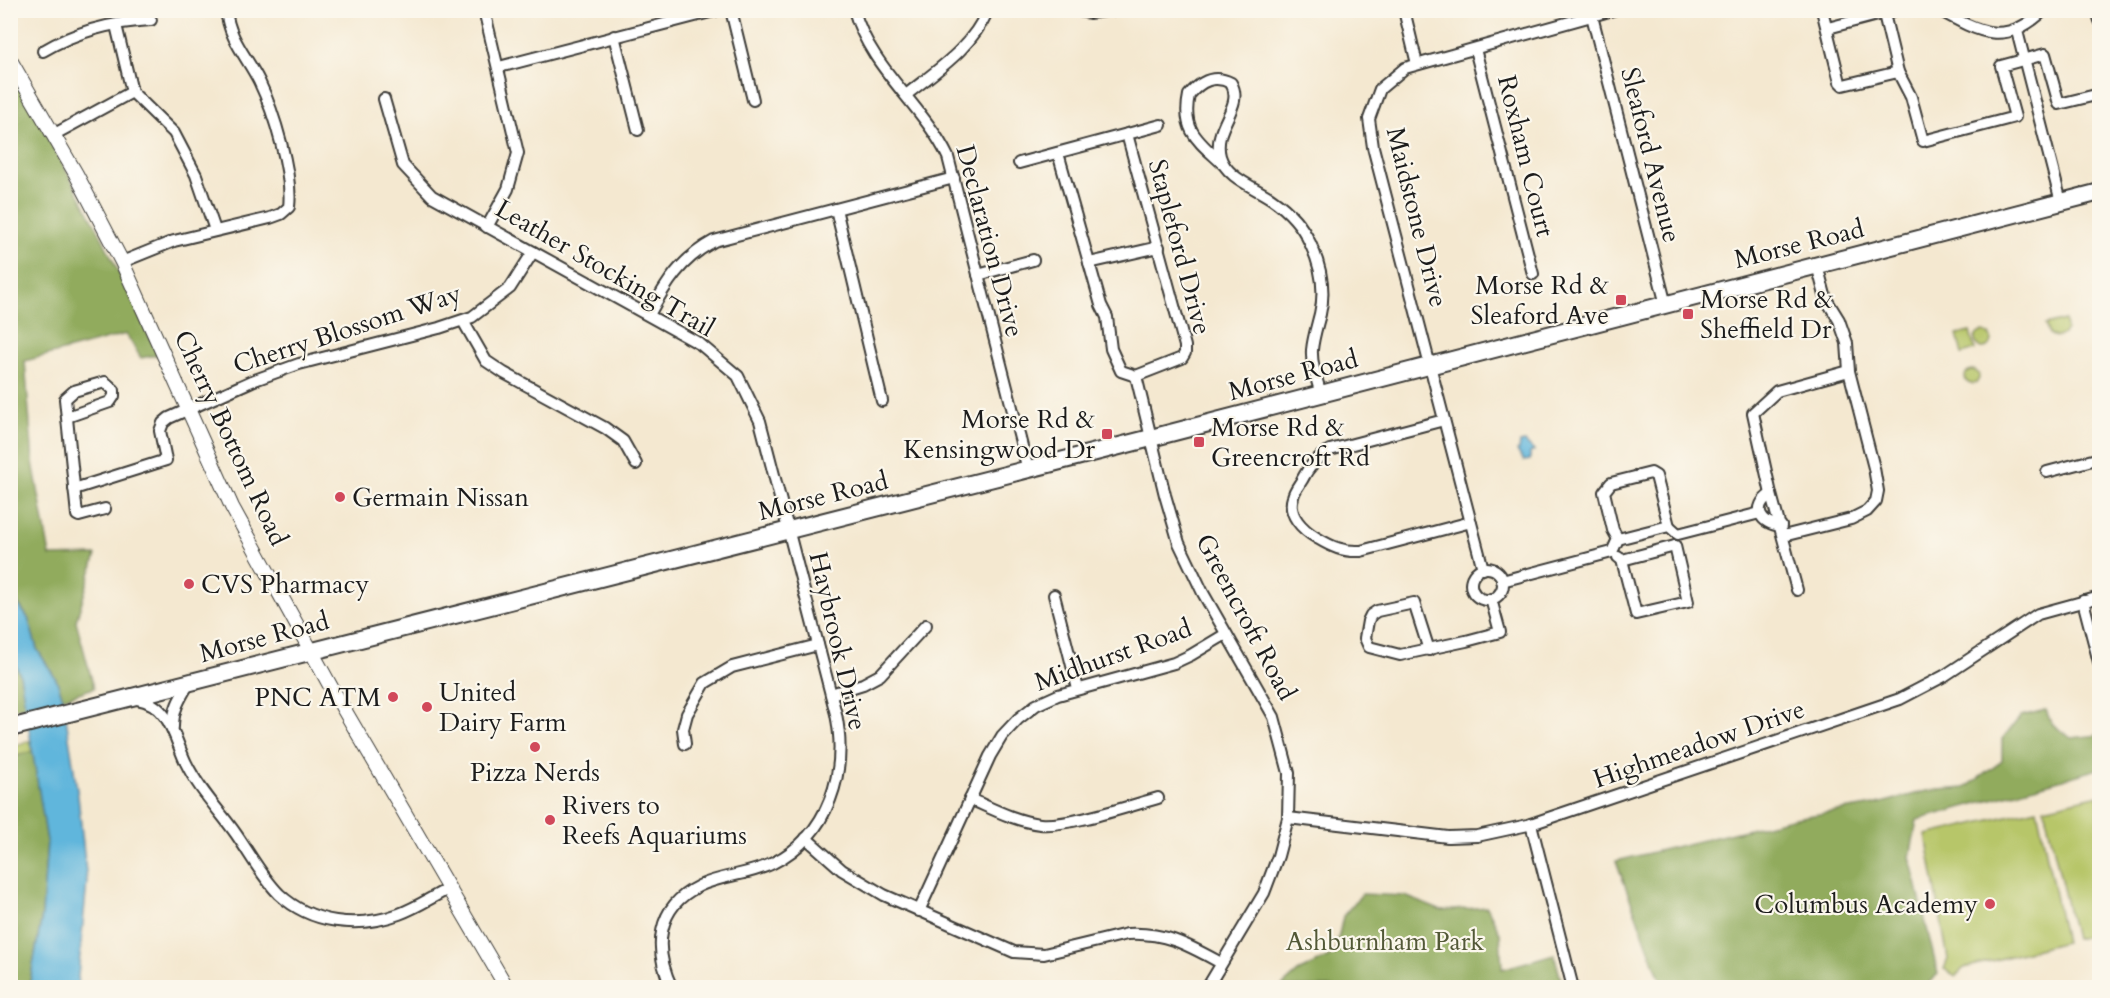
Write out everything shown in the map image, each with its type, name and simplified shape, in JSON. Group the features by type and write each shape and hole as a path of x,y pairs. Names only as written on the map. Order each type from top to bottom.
{"main road":[{"name":"Cherry Bottom Road","path":"10,60 123,262 232,507 311,651 507,987"},
{"name":"Morse Road","path":"10,728 1028,470 2100,192"}],"street":[{"path":"123,262 174,241 270,218 281,214 289,207 290,196 286,169 271,110 258,80 235,42 227,23 226,10"},
{"path":"484,10 518,153 508,189 487,227"},
{"path":"499,66 718,10"},
{"path":"731,10 753,100"},
{"name":"Declaration Drive","path":"854,10 869,46 938,136 948,157 1028,470"},
{"path":"906,95 959,54 981,25 988,10"},
{"path":"1074,10 1089,13 1114,10"},
{"path":"1404,10 1417,64"},
{"name":"Maidstone Drive","path":"1483,569 1373,147 1369,119 1380,89 1405,68 1613,10"},
{"path":"1822,10 1840,82 1843,85 1898,72"},
{"path":"1849,10 1851,22"},
{"path":"1828,28 1896,10"},
{"path":"1939,10 1967,25 1991,33 2017,31 2030,24 2044,10"},
{"path":"2097,10 2100,21"},
{"path":"1884,14 1898,72 1911,97 1923,141 2015,117 2001,66 2045,54 2059,104 2100,94"},
{"name":"Sleaford Avenue","path":"1592,16 1666,304"},
{"path":"43,51 71,36 132,21 151,20"},
{"path":"116,25 132,92 174,133 196,175 215,230"},
{"path":"2017,31 2061,202"},
{"path":"614,36 638,130"},
{"name":"Roxham Court","path":"1475,49 1533,274"},
{"path":"1224,165 1220,157 1219,139 1236,94 1231,83 1216,78 1202,82 1189,94 1188,112 1191,129 1201,146 1238,177 1290,214 1302,228 1315,254 1321,274 1323,295 1312,346 1312,357 1321,394"},
{"path":"53,135 132,92"},
{"name":"Leather Stocking Trail","path":"384,99 403,165 432,196 700,344 738,376 760,421 789,531"},
{"path":"1019,163 1161,124"},
{"name":"Stapleford Drive","path":"1127,134 1185,346 1182,358 1136,376"},
{"path":"1058,153 1101,305 1107,317 1111,350 1121,371 1136,376"},
{"path":"649,315 668,280 696,251 714,241 954,178"},
{"path":"836,209 882,401"},
{"path":"1089,263 1159,247"},
{"name":"Cherry Blossom Way","path":"74,489 166,460 160,431 163,423 188,409 252,381 299,364 472,317 510,288 532,252"},
{"path":"978,275 1033,260"},
{"path":"1771,494 1760,505 1760,513 1764,521 1782,531 1851,519 1867,512 1876,501 1877,482 1849,371 1847,343 1839,320 1826,299 1817,265"},
{"path":"463,321 486,361 605,428 623,441 636,464"},
{"path":"1797,590 1752,413 1777,391 1849,371"},
{"name":"Greencroft Road","path":"1136,376 1179,543 1203,593 1274,717 1289,773 1288,818 1278,856 1264,892 1207,987"},
{"path":"67,417 110,402 114,396 114,390 105,382 69,394 65,399 77,515 105,509"},
{"path":"1444,420 1330,450 1316,458 1306,470 1292,498 1294,515 1303,530 1345,552 1361,551 1471,522"},
{"path":"2047,472 2100,458"},
{"path":"1618,539 1613,530 1605,492 1611,483 1651,473 1656,476 1669,526 1678,534"},
{"path":"1678,534 1760,513"},
{"path":"1618,539 1669,526"},
{"name":"Haybrook Drive","path":"672,987 665,973 660,951 661,931 676,903 699,886 764,868 776,862 806,838 826,811 839,771 840,746 831,694 789,531"},
{"path":"1612,552 1622,561 1636,614 1688,602 1674,546 1678,534"},
{"path":"1612,552 1618,539"},
{"path":"1622,561 1674,546"},
{"path":"1502,581 1612,552"},
{"path":"1483,569 1493,570 1502,581 1501,591 1491,599 1477,597 1471,588 1472,579 1483,569"},
{"path":"1054,595 1078,689"},
{"name":"Highmeadow Drive","path":"1288,818 1448,837 1477,836 1531,824 1900,699 1944,675 2028,619 2044,612 2100,597"},
{"path":"1429,650 1414,603 1377,611 1368,621 1365,638 1369,647 1400,655 1429,650 1500,632 1491,599"},
{"path":"2082,602 2100,666"},
{"path":"831,694 863,684 880,675 926,625"},
{"name":"Midhurst Road","path":"919,911 990,756 1002,736 1021,716 1036,705 1058,695 1174,663 1226,634"},
{"path":"685,744 683,729 687,714 705,683 732,667 818,645"},
{"path":"173,727 176,706 189,683"},
{"path":"130,698 146,700 160,709 173,727 187,765 206,795 277,892 304,911 328,920 362,922 400,914 448,889"},
{"path":"970,799 1010,817 1041,824 1066,822 1158,798"},
{"path":"1531,824 1573,987"},
{"path":"806,838 842,870 884,895 1014,952 1044,954 1127,934 1140,933 1172,938 1221,963"}],"green space":[{"path":"18,82 98,229 158,355 141,358 126,334 25,361 33,462 50,556 96,555 76,621 94,688 63,698 56,679 37,649 28,618 11,592 10,85"},
{"path":"2065,320 2066,330 2063,334 2056,337 2049,334 2045,325"},
{"path":"1970,332 1975,350 1962,354 1957,335"},
{"path":"1980,332 1986,332 1991,340 1989,346 1980,348 1975,343 1975,337"},
{"path":"1972,370 1977,372 1979,377 1977,382 1972,384 1967,382 1965,377 1967,372"},
{"path":"10,656 20,674 26,706 11,709"},
{"path":"2046,710 2051,723 2071,738 2099,735 2099,769 1917,820 1910,857 1938,974 1924,987 1663,987 1616,861 1795,818 1874,805 1926,791 1965,788 2002,761 2002,739 2021,716"},
{"path":"31,741 33,751 11,758 11,746"},
{"path":"33,751 47,841 42,916 29,987 11,988 11,758"},
{"path":"2099,795 2099,934 2075,939 2044,808"},
{"path":"2037,809 2065,942 1964,968 1956,976 1944,969 1948,959 1926,835"},
{"name":"Ashburnham Park","path":"1362,894 1405,896 1442,911 1487,907 1500,933 1502,969 1554,954 1563,987 1281,987 1298,972 1335,954 1343,916"}],"water":[{"path":"1525,442 1534,451 1530,453 1530,460 1524,461 1517,451 1520,443"},
{"path":"10,593 28,618 37,649 56,679 63,698 78,796 87,882 77,987 29,987 42,916 47,841 20,674 11,656"}],"place":[{"name":"Morse Rd & Sleaford Ave","path":"1621,300"},
{"name":"Morse Rd & Sheffield Dr","path":"1688,314"},
{"name":"Morse Rd & Kensingwood Dr","path":"1107,434"},
{"name":"Morse Rd & Greencroft Rd","path":"1199,442"},
{"name":"Germain Nissan","path":"340,497"},
{"name":"CVS Pharmacy","path":"189,584"},
{"name":"PNC ATM","path":"393,697"},
{"name":"United Dairy Farm","path":"427,707"},
{"name":"Pizza Nerds","path":"535,747"},
{"name":"Rivers to Reefs Aquariums","path":"550,820"},
{"name":"Columbus Academy","path":"1990,904"}]}
